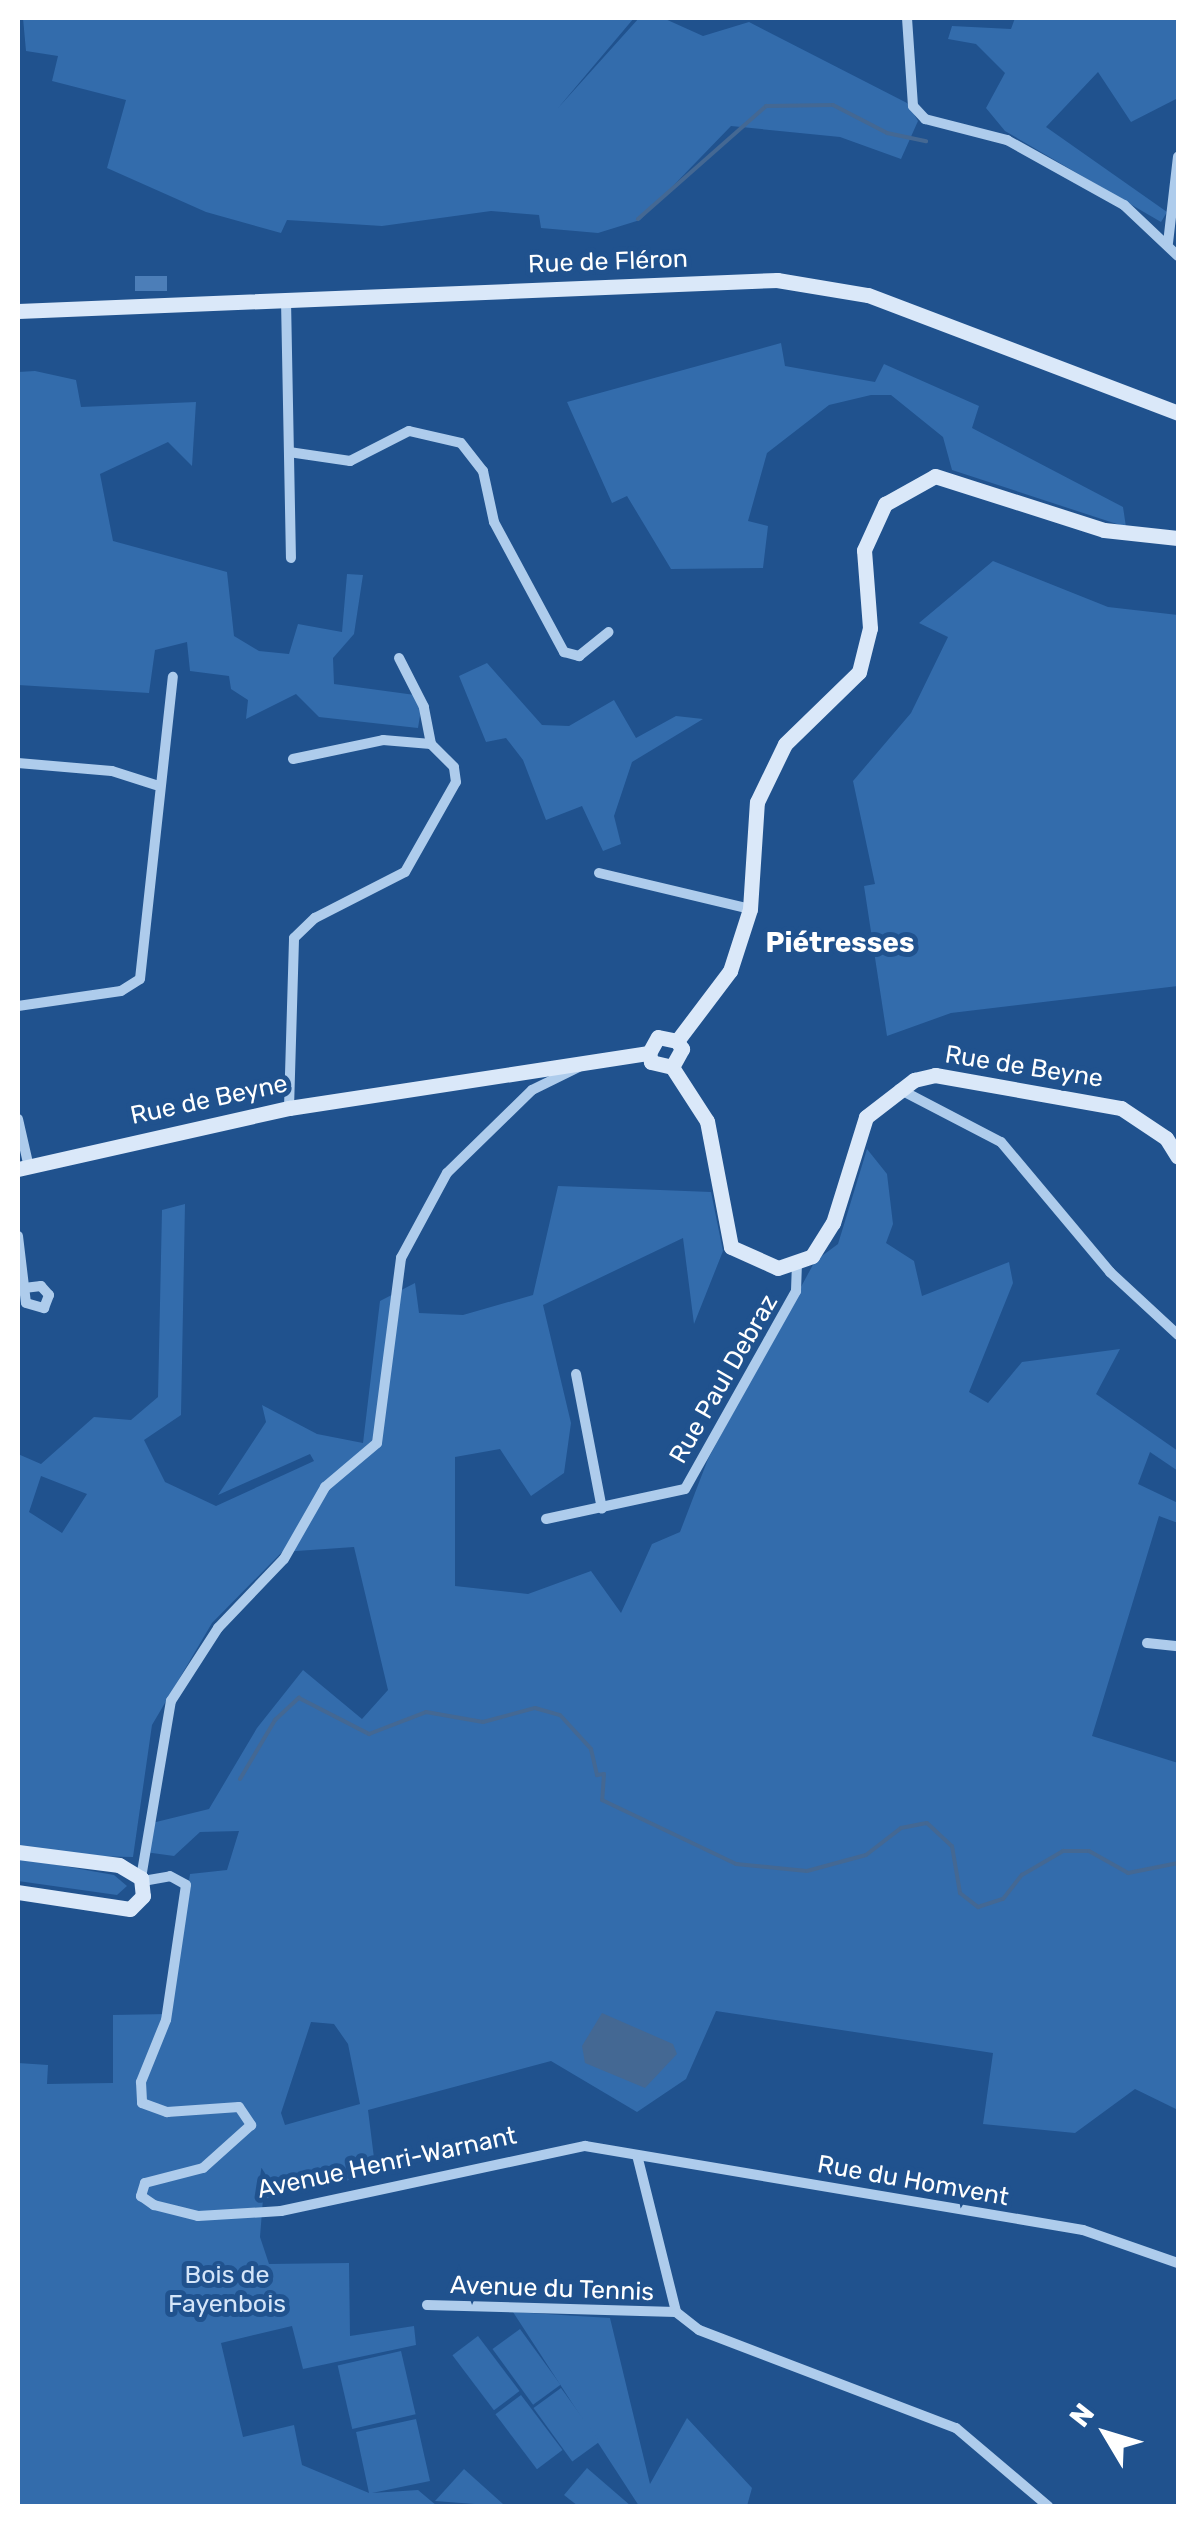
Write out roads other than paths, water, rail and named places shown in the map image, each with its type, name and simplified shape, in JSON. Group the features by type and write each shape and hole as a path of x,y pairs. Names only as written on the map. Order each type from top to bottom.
{"street":[{"path":"907,18 913,106 925,120 1007,140 1124,204 1178,256"},
{"path":"1168,243 1178,157"},
{"name":"Rue de Fléron","path":"18,311 777,280 868,295 1178,412"},
{"path":"286,300 292,558"},
{"path":"289,452 350,460 409,432 460,443 483,471 494,522 564,652 579,656 609,632"},
{"path":"676,1041 730,971 750,909 757,802 785,744 858,672 870,628 864,550 885,504 935,476 1104,530 1178,538"},
{"path":"290,1108 294,938 315,918 405,872 456,782 454,767 430,744 424,706 399,658"},
{"path":"18,1006 121,990 140,979 148,954 156,785 173,677"},
{"path":"292,758 384,740 430,744"},
{"path":"18,762 112,770 156,785"},
{"path":"599,874 750,909"},
{"path":"672,1067 682,1049 676,1041 658,1036 650,1053 651,1062 672,1067 706,1120 731,1246 764,1266 797,1263 812,1256 832,1223 866,1117 898,1088 1001,1142 1110,1272 1178,1336"},
{"name":"Rue de Beyne","path":"23,1166 290,1108 595,1056 650,1053"},
{"path":"18,1892 130,1909 143,1896 142,1880 171,1701 218,1628 284,1559 325,1487 377,1443 401,1258 447,1172 532,1090 595,1056"},
{"name":"Rue de Beyne","path":"898,1088 935,1075 1121,1108 1166,1138 1178,1158"},
{"path":"18,1119 23,1166"},
{"path":"18,1236 24,1288"},
{"name":"Rue Paul Debraz","path":"546,1520 685,1488 796,1292 797,1263"},
{"path":"576,1374 602,1509"},
{"path":"1147,1643 1178,1646"},
{"path":"18,1852 118,1865 142,1880"},
{"name":"Avenue Henri-Warnant","path":"142,1880 170,1876 186,1885 166,2020 142,2082 142,2103 167,2112 239,2107 251,2125 203,2168 144,2184 141,2196 154,2206 198,2216 281,2211 538,2152 585,2146 637,2155"},
{"path":"637,2155 676,2312 699,2330 956,2428 1048,2506"},
{"name":"Rue du Homvent","path":"637,2155 1083,2230 1178,2263"},
{"name":"Avenue du Tennis","path":"427,2305 676,2312"}],"waterway":[{"path":"638,219 766,106 833,105 887,133 926,141"},
{"path":"240,1779 275,1720 299,1698 369,1734 426,1712 483,1722 535,1708 560,1715 591,1749 597,1775 604,1774 602,1800 736,1864 807,1871 866,1855 901,1828 927,1823 952,1846 960,1893 978,1907 1003,1899 1022,1875 1063,1851 1089,1851 1128,1873 1178,1863"}],"district":[{"name":"Piétresses","path":"840,943"}],"park label":[{"name":"Bois de Fayenbois","path":"227,2290"}]}
